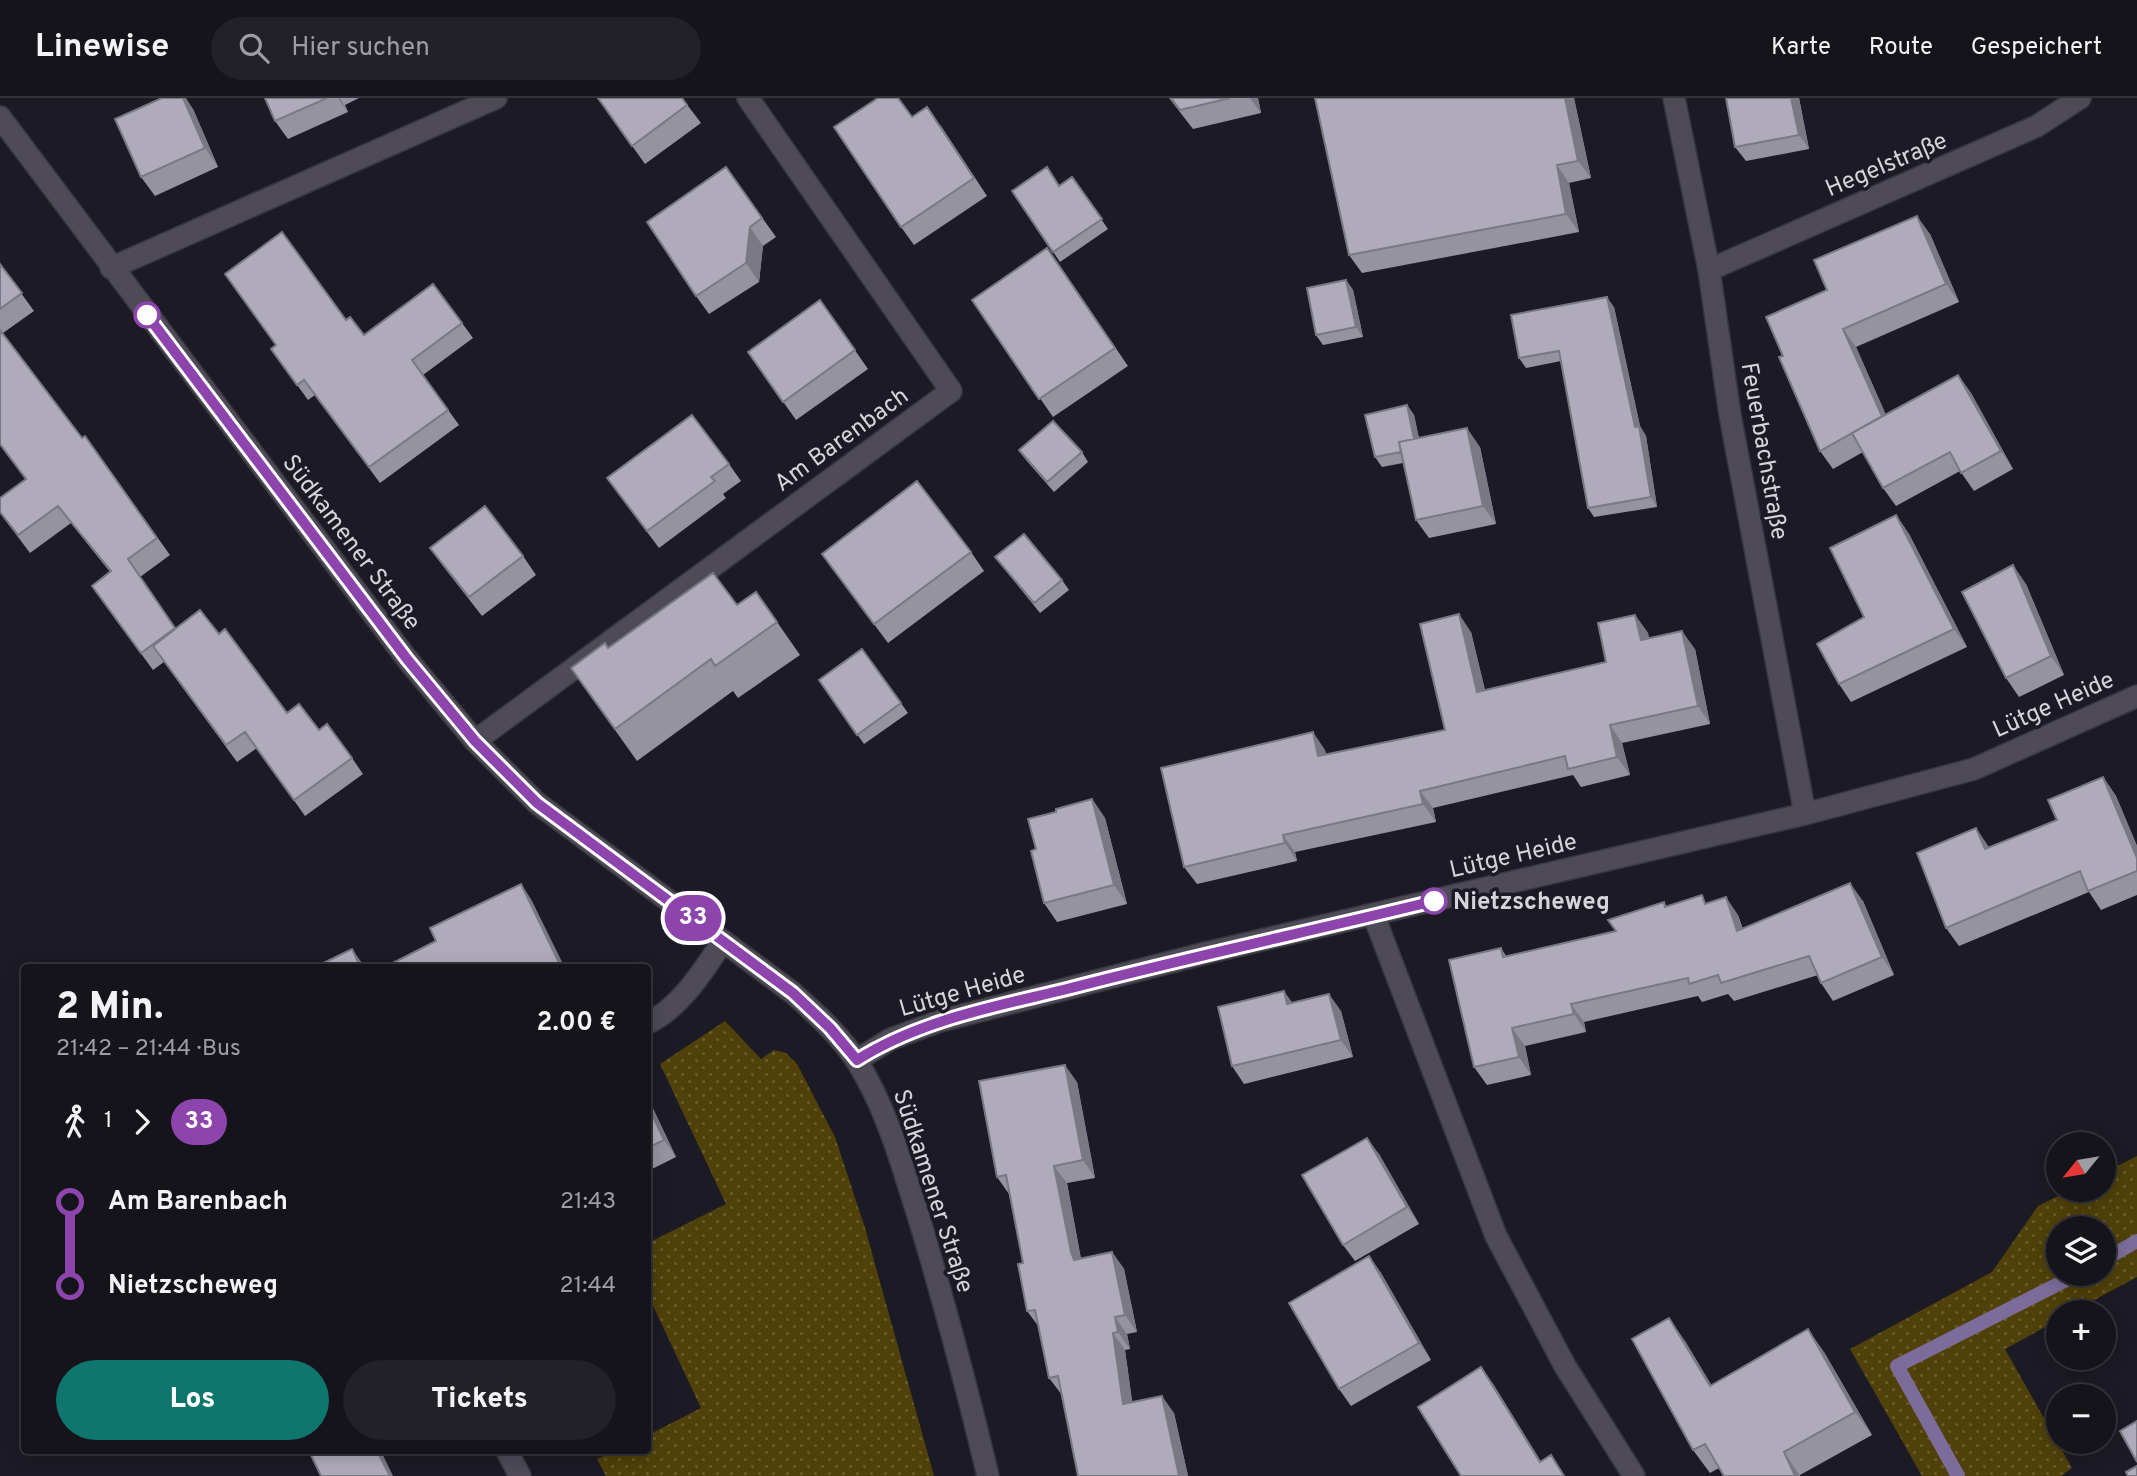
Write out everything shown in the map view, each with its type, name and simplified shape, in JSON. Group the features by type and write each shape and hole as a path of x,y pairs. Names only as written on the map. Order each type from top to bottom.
{"street":[{"path":"111,268 496,98"},
{"name":"Am Barenbach","path":"475,741 951,391 748,98"},
{"name":"Feuerbachstraße","path":"1674,98 1709,270 1730,415 1805,814"},
{"name":"Hegelstraße","path":"1709,270 2038,126 2080,98"},
{"name":"Südkamener Straße","path":"0,117 407,659 475,741 537,803 793,993 830,1028 857,1060 883,1108 898,1152 939,1284 988,1476"},
{"name":"Lütge Heide","path":"857,1060 891,1039 940,1021 1206,953 1805,814 1974,769 2137,696"},
{"path":"1374,916 1496,1236 1565,1366 1634,1476"},
{"path":"651,1021 659,1017 697,980 723,941"},
{"path":"509,1454 520,1476"}],"shaded area":[{"path":"725,1021 761,1059 774,1050 786,1053 797,1064 835,1137 865,1228 934,1476 606,1476 597,1459 608,1454 651,1454 651,1433 701,1408 651,1301 651,1242 726,1204 660,1064"},
{"path":"2137,1156 2137,1277 2094,1300 2046,1300 2046,1327 2005,1349 2046,1422 2046,1454 2064,1454 2072,1468 2061,1476 1922,1476 1850,1349 1992,1272 2038,1206 2046,1202 2116,1202 2116,1167"}],"building":[{"path":"162,98 183,98 205,148 141,177 115,119"},
{"path":"265,98 327,98 275,121"},
{"path":"598,98 682,98 687,105 632,146"},
{"path":"878,98 898,98 912,117 927,107 974,178 901,227 834,127"},
{"path":"1171,98 1230,98 1180,110"},
{"path":"1315,98 1565,98 1578,161 1557,165 1566,214 1349,255"},
{"path":"1726,98 1791,98 1799,135 1735,147"},
{"path":"726,167 762,218 750,227 746,263 696,296 647,222"},
{"path":"1047,167 1059,186 1072,177 1102,219 1053,252 1012,191"},
{"path":"1917,216 1946,284 1843,329 1882,416 1820,451 1779,357 1783,356 1766,317 1827,290 1814,260"},
{"path":"282,232 346,320 350,317 364,335 433,284 462,323 412,360 448,410 369,467 304,380 297,385 271,349 276,345 225,274"},
{"path":"1047,248 1115,348 1039,399 972,300"},
{"path":"0,264 22,293 0,309"},
{"path":"1346,280 1356,327 1316,335 1307,288"},
{"path":"1607,297 1635,427 1639,426 1651,497 1588,508 1559,351 1519,358 1511,315"},
{"path":"820,300 855,350 783,402 748,352"},
{"path":"0,330 82,438 85,436 157,538 128,559 175,628 141,653 92,586 111,571 58,506 18,535 0,512 0,498 26,479 0,444"},
{"path":"1958,375 2001,451 1961,473 1950,452 1883,488 1852,433"},
{"path":"1407,405 1414,439 1399,442 1401,452 1375,457 1365,415"},
{"path":"692,415 729,464 711,477 715,481 647,531 607,478"},
{"path":"1053,421 1082,452 1047,482 1019,450"},
{"path":"1467,428 1483,506 1416,520 1399,442"},
{"path":"917,481 971,552 874,624 822,554"},
{"path":"485,506 523,556 469,597 430,548"},
{"path":"1896,515 1954,629 1839,684 1817,644 1864,617 1830,548"},
{"path":"1024,534 1062,580 1034,603 995,557"},
{"path":"2013,565 2051,656 2006,678 1962,592"},
{"path":"713,573 737,605 756,592 777,622 715,666 711,659 615,729 571,668 605,643 608,648"},
{"path":"200,610 219,634 225,629 287,713 299,704 319,730 327,724 352,758 294,800 245,732 226,745 153,646"},
{"path":"1459,614 1477,692 1606,662 1598,623 1635,615 1641,640 1682,631 1698,706 1610,725 1617,757 1568,769 1565,756 1420,791 1423,804 1283,835 1285,843 1184,867 1161,768 1313,732 1318,756 1445,730 1420,624"},
{"path":"862,649 901,703 857,735 819,680"},
{"path":"2103,777 2137,858 2137,871 2088,891 2080,871 1946,928 1917,853 1976,828 1985,849 2057,820 2048,800"},
{"path":"1092,799 1114,885 1044,903 1031,851 1036,849 1028,819"},
{"path":"1850,883 1882,957 1821,983 1809,956 1721,983 1718,975 1689,984 1688,978 1571,1004 1574,1014 1512,1028 1519,1057 1474,1067 1449,960 1501,948 1503,957 1616,931 1608,920 1664,902 1665,907 1702,895 1705,904 1726,897 1737,931"},
{"path":"521,884 560,964 391,964 436,941 430,928"},
{"path":"352,949 359,964 321,964"},
{"path":"1284,991 1287,1004 1329,994 1341,1040 1232,1066 1218,1007"},
{"path":"1065,1065 1083,1160 1054,1166 1071,1252 1074,1260 1112,1252 1125,1315 1115,1317 1118,1332 1113,1333 1123,1404 1162,1396 1179,1476 1078,1476 1058,1376 1049,1378 1035,1310 1027,1311 1018,1264 1023,1263 1006,1175 997,1177 979,1081"},
{"path":"651,1112 664,1140 651,1146"},
{"path":"1367,1138 1407,1207 1343,1245 1302,1175"},
{"path":"1369,1256 1419,1343 1339,1389 1289,1303"},
{"path":"1669,1318 1710,1386 1808,1329 1855,1412 1784,1452 1795,1476 1724,1476 1705,1444 1693,1450 1632,1339"},
{"path":"1481,1367 1540,1462 1551,1455 1564,1476 1461,1476 1418,1407"},
{"path":"2137,1421 2137,1462 2120,1431"},
{"path":"310,1454 379,1454 390,1476 321,1476"},
{"path":"2137,1466 2137,1476 2128,1476 2126,1472"}],"waterway":[{"path":"2116,1253 2137,1241"},
{"path":"1958,1476 1897,1366 2054,1286"}],"bus line":[{"name":"33","path":"147,315 407,659 505,773 537,803 793,993 830,1028 857,1060 891,1039 940,1021 1206,953 1434,901"}],"place":[{"name":"Nietzscheweg","path":"1434,901"}]}
